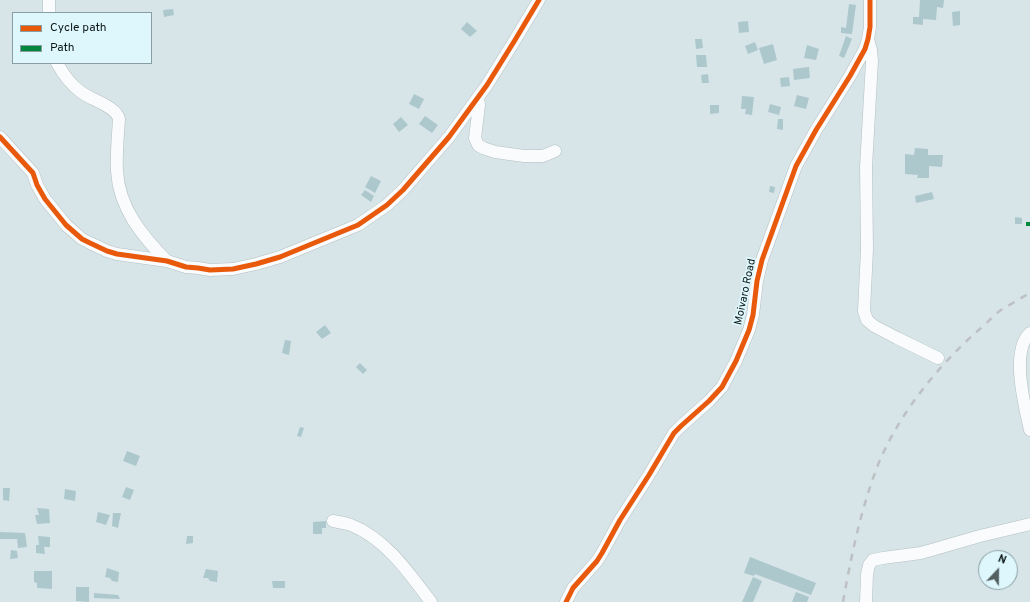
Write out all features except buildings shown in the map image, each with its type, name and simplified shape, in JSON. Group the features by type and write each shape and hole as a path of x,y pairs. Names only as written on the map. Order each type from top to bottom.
{"street":[{"path":"49,0 49,12"},
{"path":"0,137 33,173 37,185 45,199 66,225 82,239 107,252 167,261 210,270 233,269 256,264 280,257 358,225 387,205 403,190 449,137 478,97 539,0"},
{"name":"Moivaro Road","path":"566,602 573,588 597,561 620,520 672,437 681,426 722,387 736,361 749,330 753,315 757,281 762,260 796,166 865,49 870,27 870,0"},
{"path":"868,39 872,61 866,167 867,249 864,311 868,320 874,326 938,358"},
{"path":"58,64 73,86 117,114 119,119 117,171 122,196 130,215 137,226 150,244 167,261"},
{"path":"478,97 479,105 476,138 478,145 495,152 524,156 543,156 555,151"},
{"path":"1030,334 1024,341 1021,350 1020,372 1023,398 1030,430"},
{"path":"333,521 351,525 380,543 407,570 431,602"},
{"path":"866,602 867,574 869,565 874,560 920,553 1030,524"}],"railway":[{"path":"843,602 865,502 884,450 895,431 920,393 949,358 998,312 1030,293"}],"cycle path":[{"path":"0,137 33,173 37,185 45,199 66,225 82,239 90,243 117,254 167,261 186,267 210,270 233,269 256,264 280,257 358,225 387,205 403,190 449,137 487,85 539,0"},
{"path":"566,602 573,588 597,561 620,520 674,433 722,387 736,361 749,330 753,315 757,281 762,260 796,166 865,49 870,27 870,0"}]}
